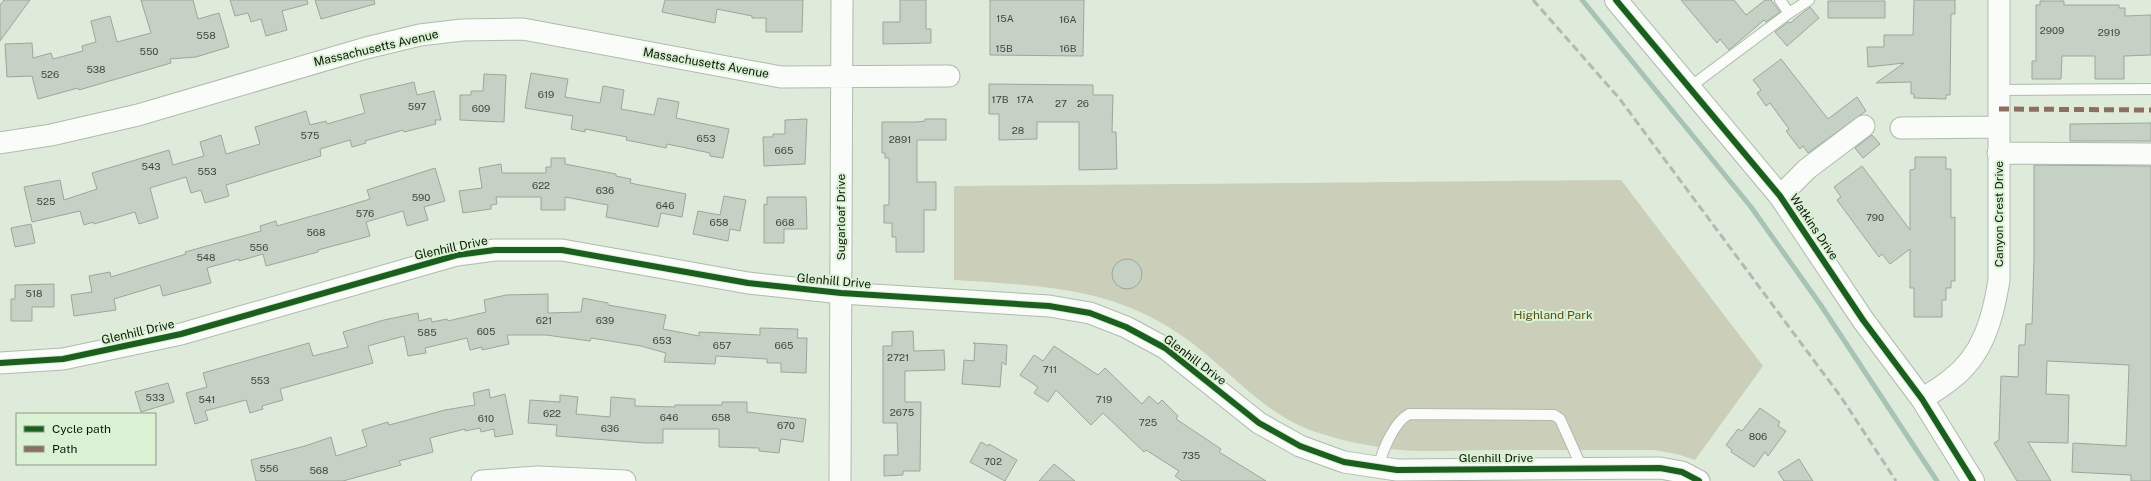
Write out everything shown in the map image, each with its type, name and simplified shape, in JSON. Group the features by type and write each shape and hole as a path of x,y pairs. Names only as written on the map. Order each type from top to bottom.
{"street":[{"name":"Sugarloaf Drive","path":"840,481 842,0"},
{"name":"Watkins Drive","path":"1616,0 1780,196 1863,320 1922,399 1973,481"},
{"name":"Canyon Crest Drive","path":"1922,399 1951,380 1974,356 1986,335 1995,306 1999,280 1999,0"},
{"name":"Massachusetts Avenue","path":"0,143 51,135 124,118 366,48 420,35 462,30 523,29 781,76 949,76"},
{"path":"1780,196 1807,169 1864,126"},
{"path":"1901,128 1999,127"},
{"path":"1998,153 2151,154"},
{"name":"Glenhill Drive","path":"0,364 63,359 116,349 181,334 457,255 495,250 562,250 748,283 841,293 1049,306 1090,313 1126,327 1165,348 1259,423 1300,446 1344,462 1378,468 1660,468 1682,472 1699,481"},
{"path":"482,481 538,477 625,481"}],"lane":[{"path":"1780,0 1789,13"},
{"path":"1690,87 1789,13 1809,0"},
{"path":"1999,90 2151,89"},
{"path":"1378,468 1382,453 1402,418 1409,414 1424,414 1554,415 1560,419 1582,468"}],"green space":[{"name":"Highland Park","path":"1621,180 1763,366 1695,460 1677,454 1654,450 1416,451 1370,446 1348,441 1316,432 1290,421 1260,401 1192,343 1164,324 1136,310 1078,292 1018,284 954,280 954,186"}],"building":[{"path":"4,0 30,0 0,41 0,5"},
{"path":"141,0 193,0 198,19 219,13 229,47 196,57 170,59 171,63 79,90 78,88 38,99 32,76 7,77 5,44 32,43 33,58 51,53 53,59 83,51 82,46 96,42 91,21 110,16 117,42 151,33"},
{"path":"230,0 307,0 308,4 282,11 287,30 266,36 261,19 251,22 248,13 235,16"},
{"path":"315,0 374,0 375,4 321,19"},
{"path":"665,0 803,0 802,32 766,32 766,18 752,18 752,16 717,9 715,23 662,12"},
{"path":"900,0 926,0 926,29 931,29 931,43 883,44 883,22 900,22"},
{"path":"990,0 1084,0 1083,56 990,55"},
{"path":"1681,0 1734,0 1746,15 1765,0 1771,0 1780,12 1766,22 1764,20 1729,50 1720,39 1717,43"},
{"path":"1914,0 1955,0 1955,14 1951,14 1950,95 1946,95 1946,99 1914,98 1914,94 1911,94 1911,82 1876,83 1904,63 1868,67 1867,47 1884,47 1884,35 1913,35"},
{"path":"1828,1 1885,1 1885,18 1828,18"},
{"path":"2040,1 2064,1 2064,5 2119,5 2119,8 2125,8 2125,16 2151,15 2151,55 2124,56 2124,79 2095,79 2095,56 2062,56 2061,79 2032,79 2032,61 2036,61 2036,5 2040,5"},
{"path":"1810,7 1819,18 1787,46 1775,32 1788,22 1790,23"},
{"path":"1781,59 1828,119 1857,97 1866,111 1808,153 1803,146 1800,149 1786,131 1789,129 1770,103 1766,106 1757,93 1761,90 1753,80"},
{"path":"531,73 568,79 565,97 600,103 603,86 624,90 621,109 654,115 658,98 679,102 676,118 729,129 723,158 710,156 710,153 667,144 666,148 626,140 627,137 585,129 585,132 571,129 573,116 525,108"},
{"path":"484,74 506,75 504,122 460,120 460,95 471,95 471,91 483,91"},
{"path":"414,82 417,95 434,91 441,120 435,120 436,124 404,132 403,130 365,141 366,143 352,147 350,140 320,149 321,156 226,185 229,196 205,203 201,190 191,193 186,177 150,188 158,218 139,224 135,212 94,224 93,222 84,225 80,211 32,222 24,187 60,180 64,200 97,189 92,173 169,150 173,165 204,156 200,142 221,135 226,154 260,144 255,127 306,111 310,125 326,121 327,124 365,113 360,95"},
{"path":"989,84 1093,85 1093,95 1113,95 1112,132 1116,132 1117,169 1079,170 1079,122 1037,122 1037,139 999,140 999,114 989,114"},
{"path":"807,119 805,164 764,166 763,137 773,137 773,134 785,134 785,120"},
{"path":"925,119 946,119 946,140 917,140 917,182 936,182 936,210 924,210 924,252 896,252 896,237 892,237 892,223 884,223 884,205 889,205 889,158 885,158 885,153 882,153 882,122 916,122 925,121"},
{"path":"2151,123 2151,141 2070,141 2070,124"},
{"path":"1872,135 1880,144 1863,158 1855,148"},
{"path":"1915,157 1946,157 1946,169 1951,169 1951,218 1955,217 1955,281 1951,281 1951,288 1946,288 1946,300 1942,300 1942,317 1914,317 1914,288 1910,288 1910,249 1890,264 1882,254 1879,257 1837,200 1841,197 1834,187 1862,166 1910,230 1910,170 1915,169"},
{"path":"551,158 565,158 565,164 616,174 616,176 631,179 630,183 686,194 682,217 661,213 658,227 606,217 608,205 565,197 565,210 541,210 541,197 496,197 497,204 491,205 491,209 463,213 459,191 482,188 479,168 501,164 502,173 546,173 546,167 551,167"},
{"path":"2034,165 2151,166 2151,481 2131,481 2131,475 2072,472 2073,443 2126,446 2129,365 2047,361 2046,394 2069,395 2068,443 2028,442 2051,481 2017,481 1994,443 1999,440 2001,376 2018,377 2019,345 2025,345 2026,324 2032,324"},
{"path":"435,168 445,201 424,207 428,220 407,226 403,211 366,222 370,236 266,266 263,254 239,261 239,259 207,268 211,283 163,296 160,285 114,299 116,310 74,316 71,295 92,292 89,276 110,272 111,277 186,254 185,252 261,231 260,226 276,221 277,226 370,199 367,190"},
{"path":"724,196 746,200 740,231 730,229 728,241 693,234 698,211 720,215"},
{"path":"767,197 806,197 807,229 784,229 784,243 764,243 764,204 767,205"},
{"path":"31,224 35,243 15,247 11,228"},
{"path":"1127,259 1138,263 1142,274 1138,285 1127,289 1116,285 1112,274 1116,263"},
{"path":"54,284 54,307 32,307 32,321 11,321 11,299 15,299 15,285"},
{"path":"548,294 548,313 581,312 583,298 608,303 608,305 666,315 663,329 699,336 699,332 760,335 760,328 798,329 797,338 807,338 806,373 781,372 781,363 767,363 767,359 716,356 715,364 664,362 666,353 641,346 591,338 590,341 546,335 507,335 509,344 482,350 482,347 470,350 467,338 425,348 426,353 408,356 404,336 368,346 373,363 280,389 283,400 262,406 263,409 250,413 246,400 205,411 208,420 195,424 186,393 207,387 203,373 309,343 313,356 348,347 343,332 384,320 418,313 419,321 431,318 432,322 447,319 448,321 486,312 484,300 506,295"},
{"path":"913,331 914,351 944,350 945,370 905,371 905,402 921,402 920,471 903,471 903,475 884,476 884,455 898,455 897,423 883,423 883,346 892,346 892,332"},
{"path":"973,343 1007,345 1006,365 1002,362 1000,387 962,384 964,360 974,361 975,344"},
{"path":"1054,346 1098,375 1105,368 1142,404 1149,396 1158,404 1162,400 1178,416 1176,419 1221,449 1219,452 1266,481 1182,481 1175,476 1179,471 1146,450 1144,452 1103,413 1091,425 1056,390 1048,402 1034,393 1038,387 1020,375 1034,355 1043,361"},
{"path":"168,383 174,402 141,412 135,392"},
{"path":"489,389 490,398 505,394 513,434 495,437 494,429 481,432 480,428 465,431 465,429 430,438 433,452 399,461 401,465 343,481 256,481 251,460 305,446 331,437 336,456 367,446 362,430 388,422 389,425 445,410 475,405 473,393"},
{"path":"560,395 578,397 576,414 610,417 611,397 635,399 635,406 675,407 675,405 722,405 722,402 747,402 747,412 806,419 803,442 781,439 779,453 759,451 759,448 719,447 719,429 663,429 663,443 645,443 556,436 557,425 528,423 530,400 560,402"},
{"path":"1760,408 1780,422 1778,426 1786,431 1768,456 1765,452 1754,467 1731,452 1732,450 1726,445 1738,429 1742,431"},
{"path":"981,442 988,446 989,444 1017,460 1005,481 970,462"},
{"path":"1799,459 1813,481 1784,481 1778,472"},
{"path":"1054,464 1075,481 1039,481"}],"waterway":[{"path":"1582,0 1751,207 1820,304 1937,481"}],"railway":[{"path":"1533,0 1619,98 1841,397 1896,481"}],"marked path":[{"path":"1999,109 2151,110"}],"cycle path":[{"path":"1616,0 1780,196 1863,320 1922,399 1973,481"},
{"path":"0,363 63,359 181,334 457,255 495,250 562,250 748,283 841,293 1049,306 1090,313 1126,327 1165,348 1259,423 1300,446 1344,462 1397,470 1660,468 1682,472 1699,481"}]}
